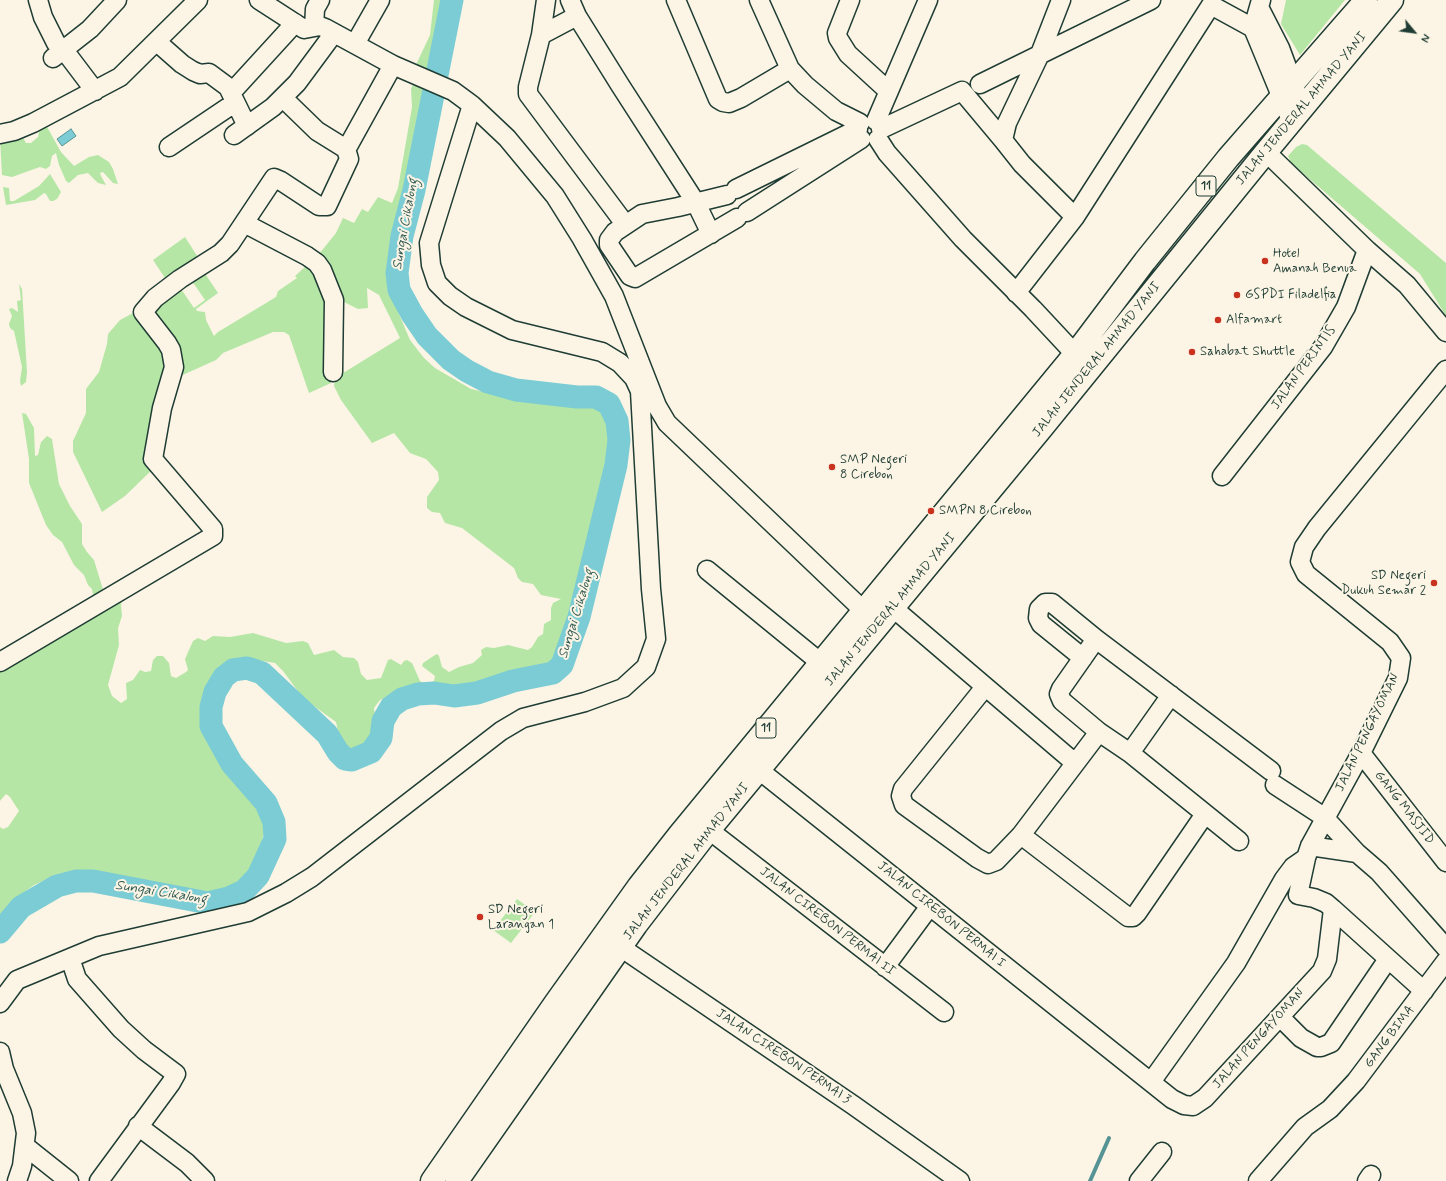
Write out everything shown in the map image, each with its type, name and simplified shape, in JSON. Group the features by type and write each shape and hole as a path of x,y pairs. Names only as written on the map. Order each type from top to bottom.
{"highway":[{"name":"JALAN JENDERAL AHMAD YANI","path":"457,1181 612,941 639,886 679,834 1075,354 1145,261 1287,90 1366,0"},
{"name":"JALAN JENDERAL AHMAD YANI","path":"432,1181 612,941 710,830 892,607 1042,428 1297,114 1392,0"}],"street":[{"path":"38,0 43,17 58,46 59,54 95,91"},
{"path":"59,54 90,29 117,0"},
{"path":"0,134 14,131 33,123 120,77 198,0"},
{"path":"314,27 315,10 320,0"},
{"path":"355,44 380,0"},
{"path":"546,0 540,35 528,87 528,94 626,224"},
{"path":"570,0 577,16 696,203 711,234"},
{"path":"676,0 718,99 729,103 741,98 790,69"},
{"path":"759,0 790,69 805,85 836,111 869,130 887,153 963,239 1033,309 1075,354"},
{"path":"850,0 837,33 838,38 848,54 884,87"},
{"path":"928,0 869,130 802,177 711,234 634,278 630,276 609,245 615,232 642,214 696,203 732,192 797,159 869,130 962,91 1022,164 1075,217"},
{"path":"1003,140 1007,123 1040,54 1061,0"},
{"path":"980,84 1151,0"},
{"path":"262,1 304,29 320,26 393,65 453,91 472,105 507,138 556,196 582,239 614,296 657,406 667,423 864,611"},
{"path":"1016,293 1075,217 1207,2 1253,28 1287,90 1297,114"},
{"path":"1260,4 1277,42 1287,90"},
{"path":"1253,28 1260,4"},
{"path":"540,35 577,16"},
{"path":"169,147 226,108 295,24"},
{"path":"157,42 182,64 193,71 200,74 209,73 228,87 233,99 241,131 282,98 297,83 334,33"},
{"path":"346,150 393,65"},
{"path":"0,662 213,536 213,529 153,459 152,453 162,408 174,367 171,350 167,343 142,312 154,298 180,279 221,253 230,244 274,178 281,181 318,206 327,206 349,159 346,150 317,131 282,98"},
{"path":"0,1003 18,980 99,946 119,940 248,912 286,893 312,877 501,731 523,718 585,702 623,688 646,667 656,638 651,589 640,391 634,378 620,362 602,352 512,330 466,307 450,296 437,283 431,265 429,243 472,105"},
{"path":"1266,152 1367,250 1407,285 1446,332"},
{"path":"797,159 802,177"},
{"path":"244,223 317,262 322,270 334,300 333,372"},
{"name":"JALAN PERINTIS","path":"1222,476 1323,346 1346,307 1367,250"},
{"name":"JALAN PENGAYOMAN","path":"1298,896 1308,852 1324,817 1361,753 1398,678 1401,658 1390,642 1306,574 1300,562 1304,547 1446,370"},
{"path":"707,570 821,663"},
{"path":"1083,658 1041,624 1038,618 1039,609 1045,603 1052,602 1324,817 1357,853 1379,872 1446,948"},
{"path":"892,607 1075,763"},
{"path":"1096,638 1059,694 1062,701 1099,732 1130,753 1239,841"},
{"path":"985,687 903,789 901,796 904,805 977,858 988,864 996,861 1021,835 1099,732"},
{"path":"1130,753 1171,695"},
{"name":"GANG MASJID","path":"1361,753 1446,862"},
{"name":"JALAN CIREBON PERMAI I","path":"759,770 1172,1100 1184,1105 1194,1106"},
{"path":"1021,835 1128,917 1133,917 1205,814"},
{"name":"JALAN CIREBON PERMAI II","path":"710,830 944,1012"},
{"path":"1151,1082 1236,963 1284,879 1294,866 1308,852 1357,853"},
{"path":"1275,896 1314,898 1326,903 1424,991"},
{"path":"885,967 930,906"},
{"name":"JALAN PENGAYOMAN","path":"1194,1106 1205,1098 1322,970 1327,960 1333,909"},
{"name":"JALAN CIREBON PERMAI 3","path":"612,941 853,1105 960,1181"},
{"path":"70,958 77,979 121,1029 144,1050 176,1074 164,1093 138,1126 99,1181"},
{"path":"1280,1016 1302,1038 1317,1047 1331,1043 1388,959"},
{"name":"GANG BIMA","path":"1258,1181 1305,1126 1330,1109 1356,1081 1446,961"},
{"path":"0,1052 4,1069 22,1113 26,1133 22,1166 17,1181"},
{"path":"138,1126 187,1163 205,1181"},
{"path":"25,1146 69,1181"},
{"path":"1139,1181 1162,1152"}],"green space":[{"path":"434,0 445,0 433,78 414,69 430,35"},
{"path":"1286,0 1345,0 1300,55 1281,24"},
{"path":"416,77 430,83 409,167 410,181 402,210 397,244 390,268 399,314 410,340 424,358 435,368 471,389 516,399 570,404 589,403 599,405 608,414 614,427 613,448 607,483 587,545 581,588 573,620 560,657 554,666 546,670 506,676 479,689 419,687 380,700 374,708 377,728 375,735 366,745 350,755 343,754 336,722 300,694 283,671 275,663 256,660 237,664 210,686 205,704 207,724 214,741 242,786 264,810 266,823 260,850 250,870 239,883 226,893 209,896 194,896 173,891 164,891 139,882 112,876 77,871 56,875 34,885 13,902 0,922 0,827 3,829 8,827 19,811 10,797 6,794 0,801 0,666 128,591 121,604 122,616 118,628 119,645 108,685 112,696 121,703 127,699 126,683 133,680 140,670 145,672 151,671 153,660 157,656 163,656 169,663 171,676 176,678 186,672 188,670 185,659 193,641 198,638 205,641 213,636 230,637 253,633 286,643 303,641 308,643 314,655 334,650 343,657 354,658 358,662 361,674 367,680 381,678 388,660 391,659 401,665 407,660 412,663 420,681 425,684 434,681 435,676 422,666 423,663 435,655 437,654 439,656 442,667 449,672 473,663 482,655 481,650 486,647 494,648 508,645 528,650 532,647 538,637 543,634 544,624 551,620 551,608 553,603 561,599 541,595 533,584 522,582 518,578 514,568 462,528 445,523 440,513 432,512 427,508 427,497 439,480 438,472 426,459 410,453 394,433 372,443 341,400 334,386 335,378 400,338 379,295 367,288 368,308 358,309 344,302 335,295 315,259 336,233 343,218 354,223 362,209 368,212 378,197 392,203 398,188 412,107 411,89"},
{"path":"46,125 61,152 74,166 89,157 98,155 109,162 118,184 113,183 103,172 100,173 106,185 98,183 88,173 78,175 69,183 66,181 59,165 56,153 52,156 50,166 46,169 40,167 12,177 2,175 0,138 21,134 26,143 31,143 38,137 40,127"},
{"path":"1302,144 1307,145 1446,263 1446,316 1420,274 1291,163 1288,156 1296,147"},
{"path":"50,174 61,192 57,199 50,201 44,193 35,200 6,205 3,187 9,188 10,201 14,201 39,186"},
{"path":"185,237 201,262 169,284 153,260"},
{"path":"307,265 327,284 331,383 309,393 289,335 284,332 273,332 223,353 216,360 176,378 147,308 202,269 218,293 196,309 197,311 205,312 206,320 214,336 218,332 276,297 278,291 297,278 295,276","holes":["190,282 194,284 205,300 194,308 179,286"]},
{"path":"19,284 22,289 27,372 26,382 21,386 20,381 22,367 14,331 10,328 9,324 12,316 9,309 12,308 18,312 17,301 21,300"},
{"path":"133,313 136,313 167,351 156,466 125,496 102,512 73,452 73,441 86,413 86,389 99,372 107,344 108,334 120,320"},
{"path":"22,413 26,414 34,428 35,456 38,455 41,442 47,436 52,439 59,484 70,506 82,524 82,544 94,560 105,596 94,600 92,589 88,585 84,575 74,565 62,542 53,535 46,525 29,483 29,459"},
{"path":"517,899 535,912 511,943 493,930"}],"water":[{"path":"71,129 76,136 62,146 57,139"}],"waterway":[{"name":"Sungai Cikalong","path":"0,932 21,907 57,886 76,881 93,881 208,903 229,898 244,891 258,876 275,839 274,822 266,803 232,764 211,726 211,707 215,692 224,677 233,670 247,668 262,673 327,734 338,752 345,759 352,760 371,752 381,738 383,721 391,707 402,699 418,694 434,693 454,696 477,693 513,681 553,673 562,665 579,617 616,465 619,440 617,421 609,404 596,397 577,397 516,390 488,382 467,371 451,360 427,336 412,314 399,290 397,273 402,236 414,190 452,0"},
{"path":"1090,1181 1109,1138"}],"place":[{"name":"Hotel Amanah Benua","path":"1265,261"},
{"name":"GSPDI Filadelfia","path":"1237,295"},
{"name":"Alfamart","path":"1218,320"},
{"name":"Sahabat Shuttle","path":"1192,352"},
{"name":"SMP Negeri 8 Cirebon","path":"832,467"},
{"name":"SMPN 8 Cirebon","path":"931,511"},
{"name":"SD Negeri Dukuh Semar 2","path":"1434,583"},
{"name":"SD Negeri Larangan 1","path":"480,917"}]}
